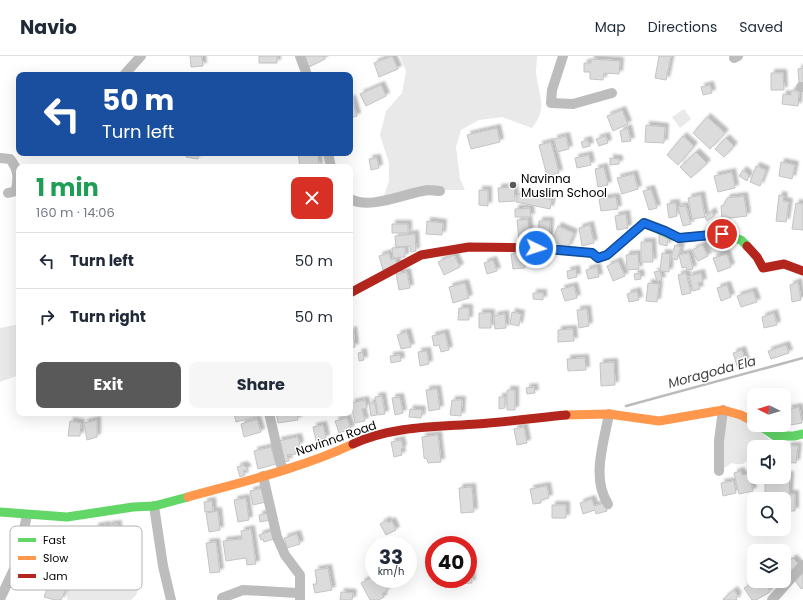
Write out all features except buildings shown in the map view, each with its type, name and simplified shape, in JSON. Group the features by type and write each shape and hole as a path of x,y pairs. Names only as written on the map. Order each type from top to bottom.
{"street":[{"path":"127,72 141,56"},
{"path":"300,56 306,72"},
{"path":"563,56 552,90 551,103 573,104 612,93"},
{"path":"0,158 10,159 16,167"},
{"path":"353,201 357,203 382,201 428,190 440,191"},
{"path":"8,193 16,191"},
{"path":"353,290 421,255 469,247 549,248 592,253 598,258 607,255 644,223 679,238 722,234 741,240 757,257 763,268 776,264 788,265 797,271 803,272"},
{"path":"719,471 719,440 723,410"},
{"name":"Navinna Road","path":"0,512 67,517 115,509 154,506 263,476 336,452 364,439 389,432 413,428 477,424 580,414 609,414 659,421 723,410 747,418"},
{"path":"608,504 600,487 600,465 609,414"},
{"path":"270,416 281,465 284,469"},
{"path":"769,432 775,436 794,436 803,434"},
{"path":"222,598 243,590 296,593 300,595 300,575 285,555 278,537 263,476"},
{"path":"154,506 163,566 171,600"},
{"path":"25,526 27,515"},
{"path":"772,600 803,565"},
{"path":"0,599 10,577"}],"shaded area":[{"path":"400,56 537,56 536,72 541,107 537,121 532,128 502,117 479,120 461,130 456,147 460,179 465,190 428,190 382,201 389,181 389,163 380,135 386,111 402,93 406,71"},
{"path":"684,109 691,119 680,128 672,117"},
{"path":"16,325 16,376 0,382 0,328"},
{"path":"723,410 741,415 747,420 747,432 761,432 770,440 747,440 747,461 740,464 732,463 719,471"},
{"path":"68,590 138,590 131,600 67,600"}],"waterway":[{"name":"Moragoda Ela","path":"626,406 803,358"}],"traffic: fast":[{"path":"536,248 593,253 598,258 607,255 644,223 679,238 722,234 741,240 747,246"},
{"path":"769,432 775,436 794,436 803,434"},
{"path":"0,512 67,517 133,507 154,506 188,497"}],"traffic: slow":[{"path":"566,415 609,414 659,421 723,410 747,418"},
{"path":"188,497 293,467 333,453 353,444"}],"traffic: jam":[{"path":"747,246 757,257 763,268 784,264 803,271"},
{"path":"353,291 421,255 469,247 536,248"},
{"path":"353,444 383,434 414,428 488,423 566,415"}],"place":[{"name":"Navinna Muslim School","path":"513,185"}],"route":[{"path":"536,248 592,253 598,258 607,255 644,223 679,238 722,234"}]}
